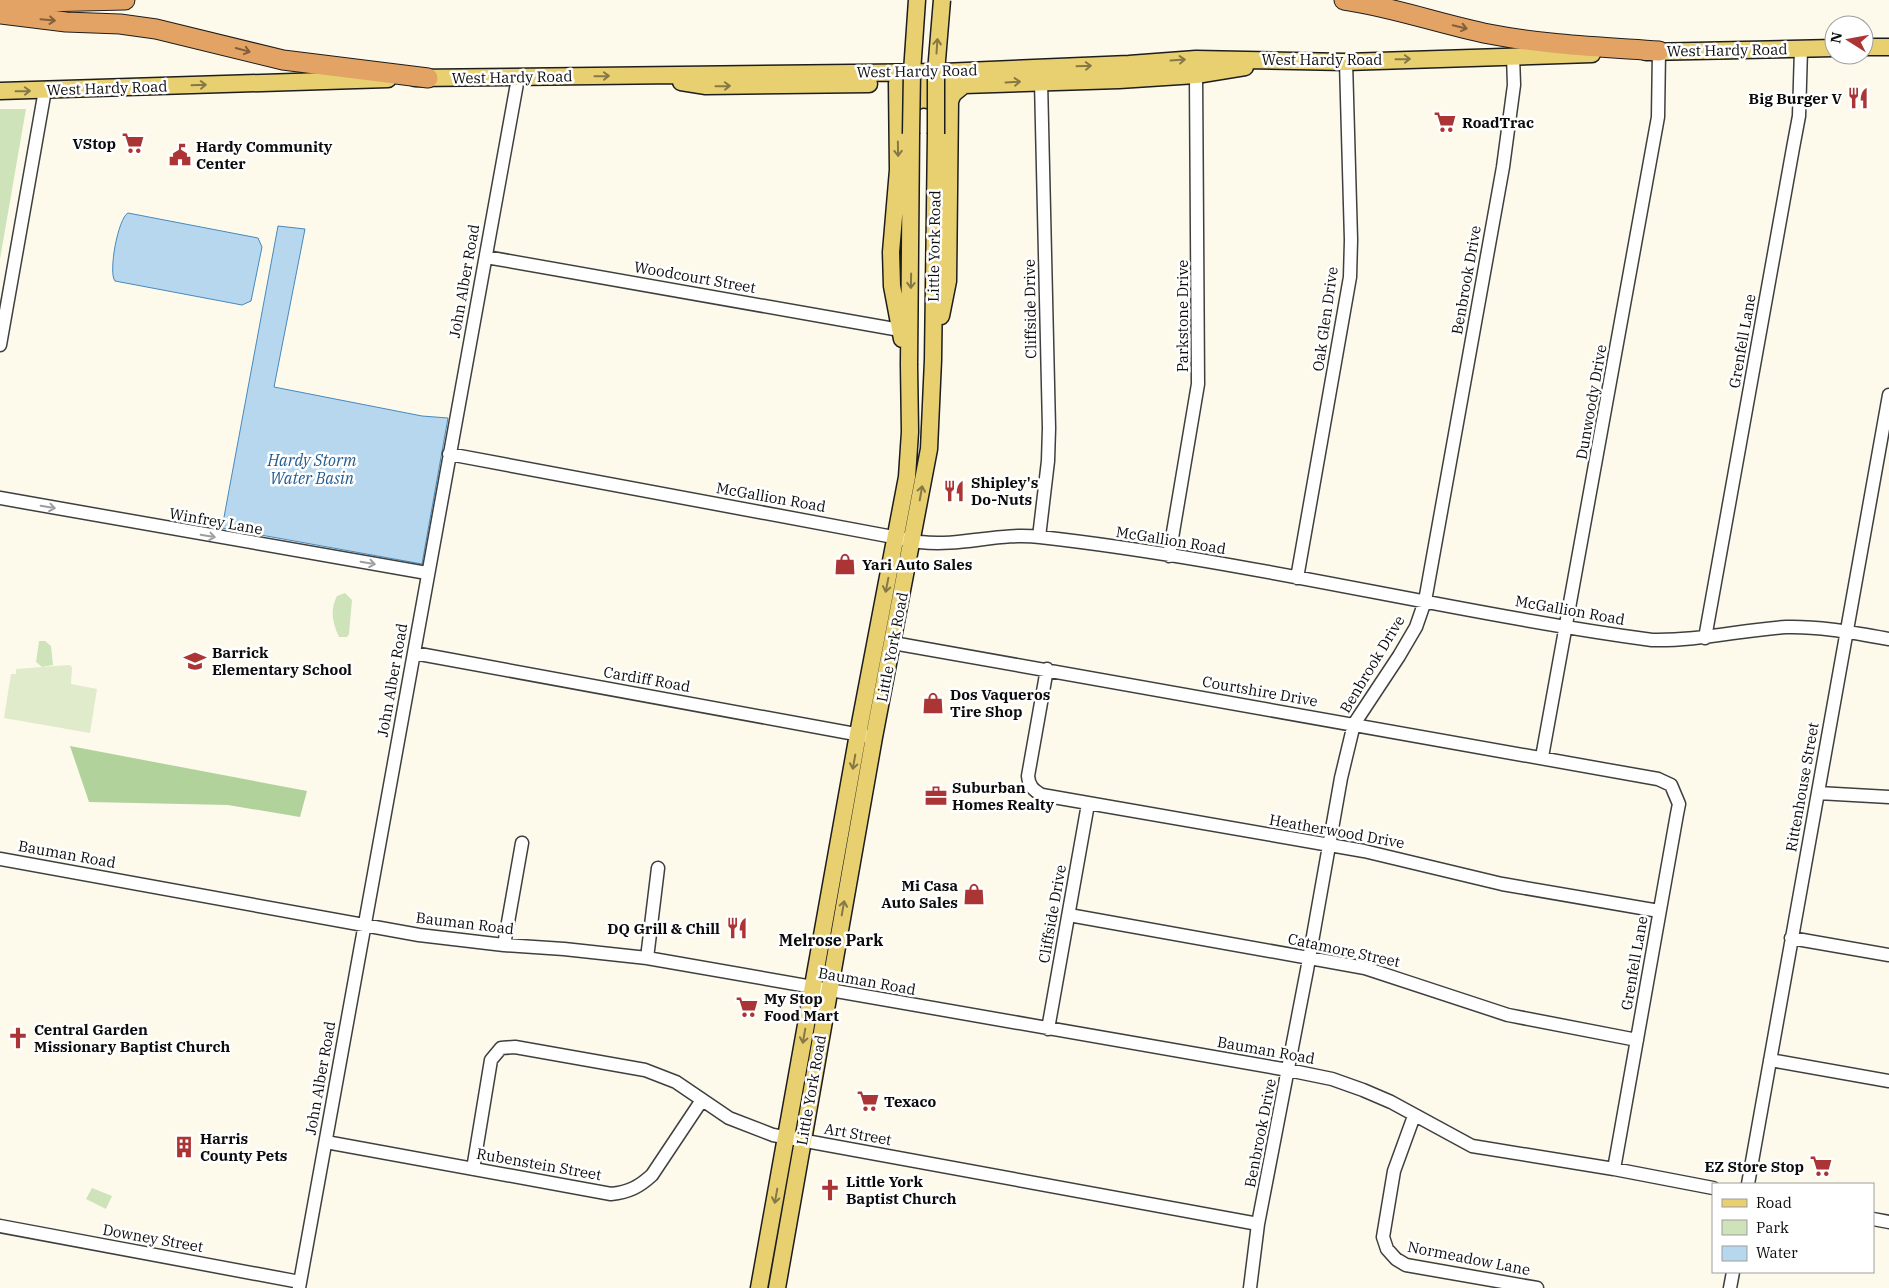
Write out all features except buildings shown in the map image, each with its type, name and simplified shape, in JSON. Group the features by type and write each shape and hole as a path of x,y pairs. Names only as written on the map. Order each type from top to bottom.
{"highway":[{"path":"0,2 125,0"},
{"path":"1344,0 1516,39 1659,51"},
{"path":"0,14 66,22 129,26 175,33 283,60 428,78"}],"main road":[{"name":"Little York Road","path":"759,1288 829,991 896,537 907,477 910,432 905,129 912,72 916,0"},
{"name":"Little York Road","path":"776,1288 812,988 866,736 893,642 929,449 933,360 936,72 942,0"},
{"path":"1874,47 1889,47"},
{"name":"West Hardy Road","path":"0,91 428,78 936,72 1129,64 1196,59 1346,62 1659,51 1824,48"},
{"path":"640,75 706,86 898,83 964,85 1041,81 1119,80 1196,75 1284,61"},
{"path":"898,83 905,129"},
{"path":"933,360 948,281 949,114 953,94 964,85"},
{"path":"909,365 892,286 891,252 898,170 907,106 922,99 942,103 949,114"}],"street":[{"name":"Grenfell Lane","path":"1705,638 1797,124 1802,73 1801,49"},
{"name":"Dunwoody Drive","path":"1542,757 1658,117 1659,51"},
{"name":"Benbrook Drive","path":"1250,1288 1258,1224 1341,778 1354,724 1416,627 1425,601 1503,167 1514,85 1513,56"},
{"name":"Oak Glen Drive","path":"1297,578 1350,277 1351,240 1346,62"},
{"name":"Parkstone Drive","path":"1169,556 1198,384 1196,75"},
{"name":"John Alber Road","path":"300,1285 427,573 518,78"},
{"name":"Cliffside Drive","path":"1039,537 1049,436 1041,81"},
{"path":"0,345 45,90"},
{"name":"Woodcourt Street","path":"486,257 900,330"},
{"name":"Rittenhouse Street","path":"1748,1183 1889,395"},
{"name":"McGallion Road","path":"449,454 913,541 950,544 1015,536 1039,537 1169,556 1652,640 1705,638 1788,627 1847,632 1889,640"},
{"name":"Winfrey Lane","path":"0,498 427,573"},
{"name":"Courtshire Drive","path":"893,642 1651,777"},
{"name":"Cardiff Road","path":"414,653 866,736"},
{"name":"Heatherwood Drive","path":"1047,669 1030,766 1029,784 1034,791 1042,795 1401,859 1493,882 1659,912"},
{"name":"Grenfell Lane","path":"1614,1169 1679,804 1671,785 1651,777"},
{"path":"1818,793 1889,797"},
{"name":"Cliffside Drive","path":"1048,1029 1088,804"},
{"path":"504,946 522,844"},
{"name":"Bauman Road","path":"0,859 365,925 504,946 564,949 647,958 1288,1070 1332,1079 1363,1090 1391,1102 1472,1146 1614,1169 1712,1188"},
{"path":"647,958 658,868"},
{"name":"Catamore Street","path":"1068,915 1308,957 1387,974 1508,1015 1638,1040"},
{"path":"1791,938 1889,955"},
{"name":"Art Street","path":"473,1168 490,1060 501,1048 515,1047 645,1070 676,1082 730,1118 748,1127 794,1139 1258,1224"},
{"path":"1770,1060 1889,1081"},
{"name":"Rubenstein Street","path":"326,1142 612,1194 633,1190 652,1175 702,1100"},
{"name":"Normeadow Lane","path":"1414,1116 1394,1171 1383,1237 1387,1249 1396,1259 1406,1264 1537,1288"},
{"path":"1874,1219 1889,1222"},
{"name":"Downey Street","path":"0,1226 300,1285"},
{"path":"1730,1288 1733,1273"}],"green space":[{"path":"0,109 26,109 0,259"},
{"path":"345,593 352,600 349,634 347,637 339,637 333,621 333,606 337,596"},
{"path":"39,641 45,641 51,646 53,665 42,667 36,662"},
{"path":"69,665 72,667 71,684 97,689 90,733 4,718 11,674 16,674 16,669"},
{"path":"70,746 307,791 300,817 228,805 89,802"},
{"path":"92,1188 112,1196 106,1209 86,1199"}],"water":[{"path":"128,213 258,238 262,247 251,301 242,305 115,281 113,276 113,257 115,246 124,217"},
{"name":"Hardy Storm Water Basin","path":"278,226 305,229 274,387 422,416 448,418 422,564 222,528"}],"place":[{"name":"Big Burger V","path":"1858,98"},
{"name":"RoadTrac","path":"1445,122"},
{"name":"VStop","path":"133,143"},
{"name":"Hardy Community Center","path":"180,155"},
{"name":"Shipley's Do-Nuts","path":"954,491"},
{"name":"Yari Auto Sales","path":"845,564"},
{"name":"Barrick Elementary School","path":"195,661"},
{"name":"Dos Vaqueros Tire Shop","path":"933,703"},
{"name":"Suburban Homes Realty","path":"936,796"},
{"name":"Mi Casa Auto Sales","path":"974,894"},
{"name":"DQ Grill & Chill","path":"737,928"},
{"name":"My Stop Food Mart","path":"747,1007"},
{"name":"Central Garden Missionary Baptist Church","path":"18,1038"},
{"name":"Texaco","path":"868,1101"},
{"name":"Harris County Pets","path":"184,1147"},
{"name":"EZ Store Stop","path":"1821,1166"},
{"name":"Little York Baptist Church","path":"830,1190"}],"district":[{"name":"Melrose Park","path":"831,940"}]}
